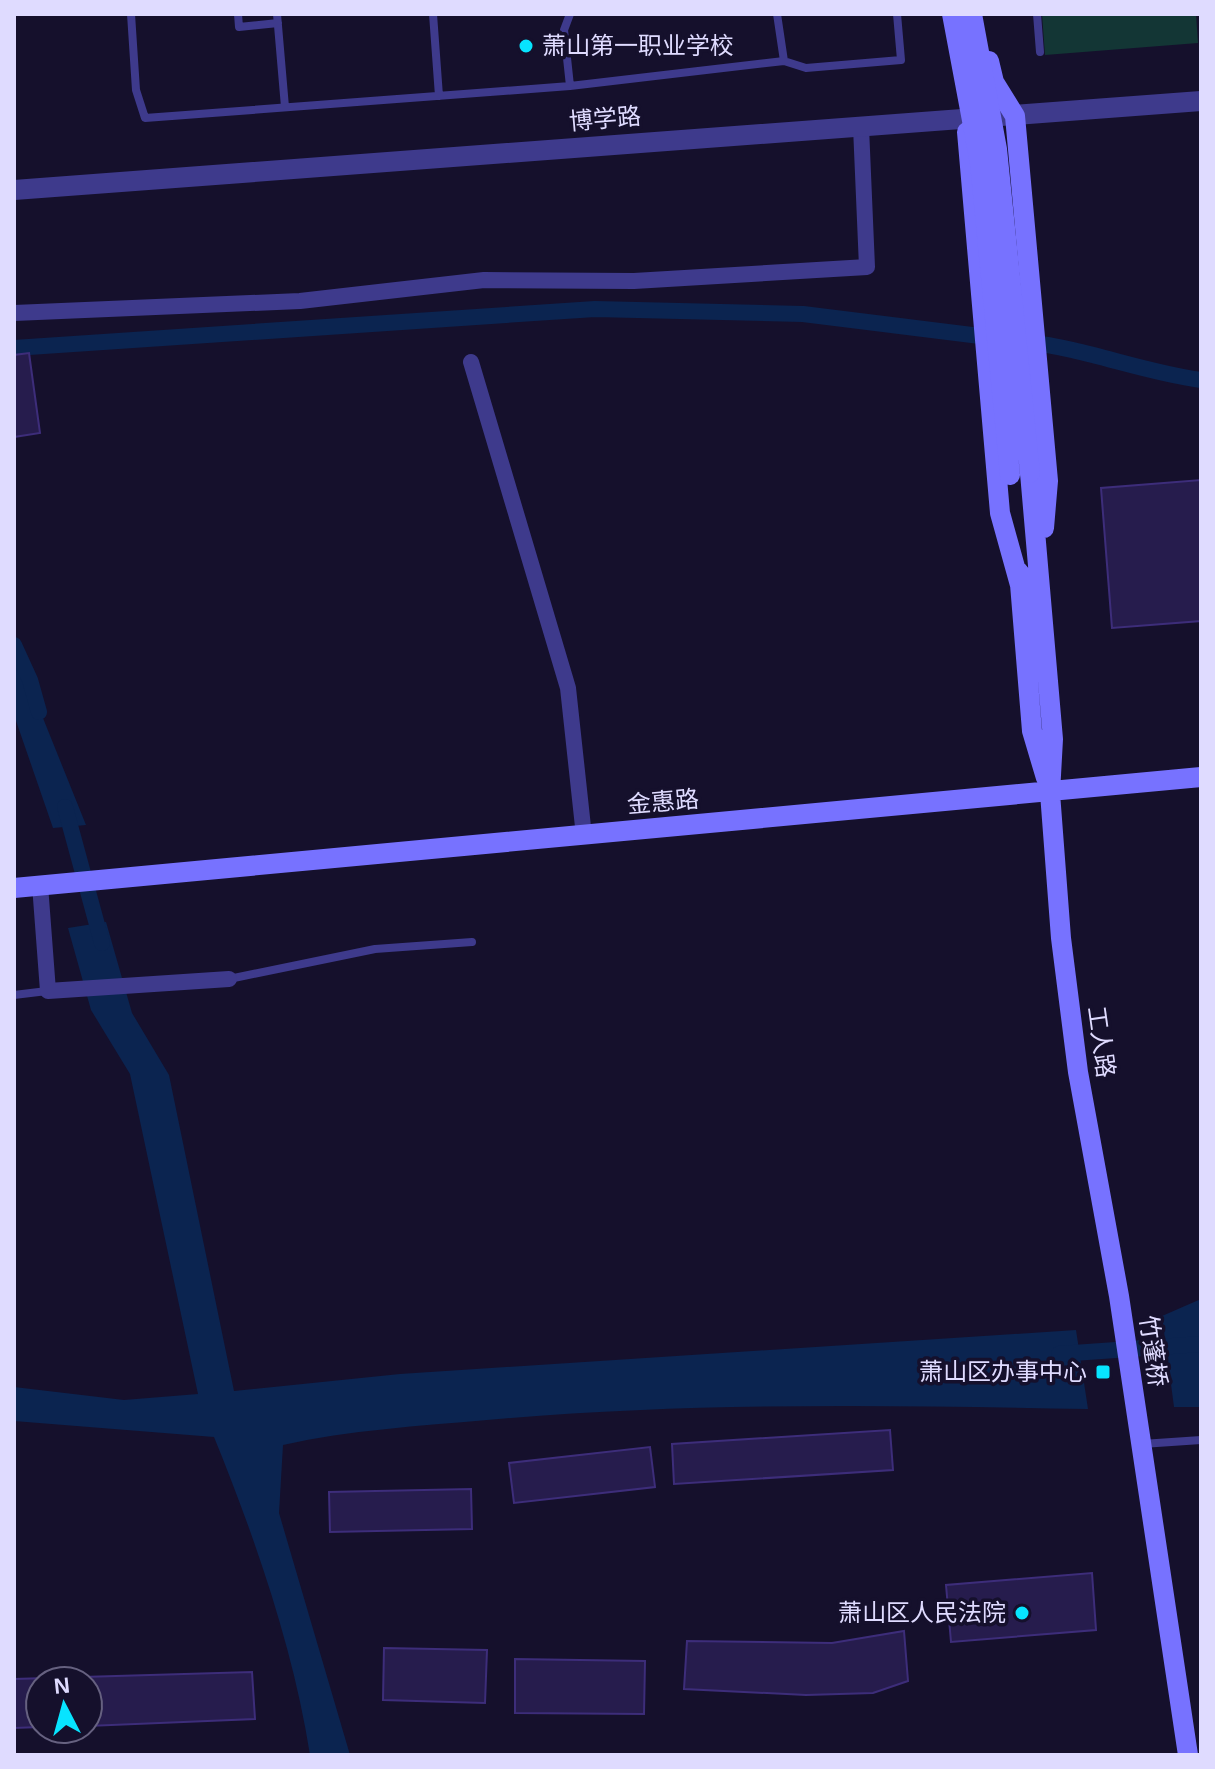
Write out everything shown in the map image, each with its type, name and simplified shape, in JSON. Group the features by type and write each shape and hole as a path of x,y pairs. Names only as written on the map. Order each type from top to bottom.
{"main road":[{"path":"974,14 994,82 1015,116 1048,481 1029,585"},
{"path":"974,14 997,149 1020,474"},
{"path":"949,16 966,121 1000,513 1029,585"},
{"path":"949,16 980,163 1020,474"},
{"name":"工人路","path":"1020,474 1029,585 1053,739 1050,793 1061,938 1078,1072 1119,1296"},
{"name":"金惠路","path":"48,885 1201,777"},
{"path":"14,888 48,885"},
{"name":"竹蓬桥","path":"1119,1296 1140,1444"},
{"path":"1140,1444 1188,1755"}],"street":[{"name":"博学路","path":"14,190 1201,101"},
{"path":"14,313 300,301 484,280 634,281 867,267 861,127"},
{"path":"471,362 568,688 584,836"},
{"path":"48,885 48,991 229,979"}],"lane":[{"path":"131,14 136,90 145,118 570,86 784,61 806,68 901,60 897,14"},
{"path":"238,14 239,27 278,18 285,107"},
{"path":"433,14 439,96"},
{"path":"570,14 564,30 570,86"},
{"path":"777,14 784,61"},
{"path":"1037,14 1040,52"},
{"path":"229,979 375,949 472,942"},
{"path":"14,995 48,991"},
{"path":"1140,1444 1201,1440"}],"green space":[{"path":"1042,14 1196,14 1198,43 1045,55"}],"water":[{"path":"14,646 86,825 53,828 14,715"},
{"path":"106,922 132,1013 169,1075 234,1391 400,1374 1076,1330 1088,1409 863,1406 637,1410 410,1427 283,1445 279,1513 350,1755 310,1755 294,1675 271,1593 214,1437 14,1421 14,1387 124,1400 198,1394 130,1074 91,1010 68,928"},
{"path":"1201,1299 1201,1407 1174,1407 1162,1316"}],"building":[{"path":"29,353 40,433 14,437 14,355"},
{"path":"1201,480 1201,621 1112,628 1101,488"},
{"path":"890,1430 893,1470 674,1484 672,1444"},
{"path":"650,1447 655,1487 514,1503 509,1463"},
{"path":"471,1489 472,1529 330,1532 329,1492"},
{"path":"1092,1573 1096,1630 951,1642 946,1585"},
{"path":"904,1631 908,1681 873,1693 806,1695 684,1689 687,1641 832,1643"},
{"path":"384,1648 487,1650 485,1703 383,1700"},
{"path":"515,1659 645,1661 644,1714 515,1713"},
{"path":"252,1672 255,1719 104,1725 104,1676"},
{"path":"14,1679 24,1679 24,1728 14,1728"}],"waterway":[{"path":"14,348 595,309 803,314 996,338"},
{"path":"1027,342 1201,380"},
{"path":"14,645 30,680 39,712"},
{"path":"65,807 102,943"},
{"path":"1059,1354 1201,1344"}],"place":[{"name":"萧山第一职业学校","path":"526,46"},
{"name":"萧山区办事中心","path":"1103,1372"},
{"name":"萧山区人民法院","path":"1022,1613"}]}
